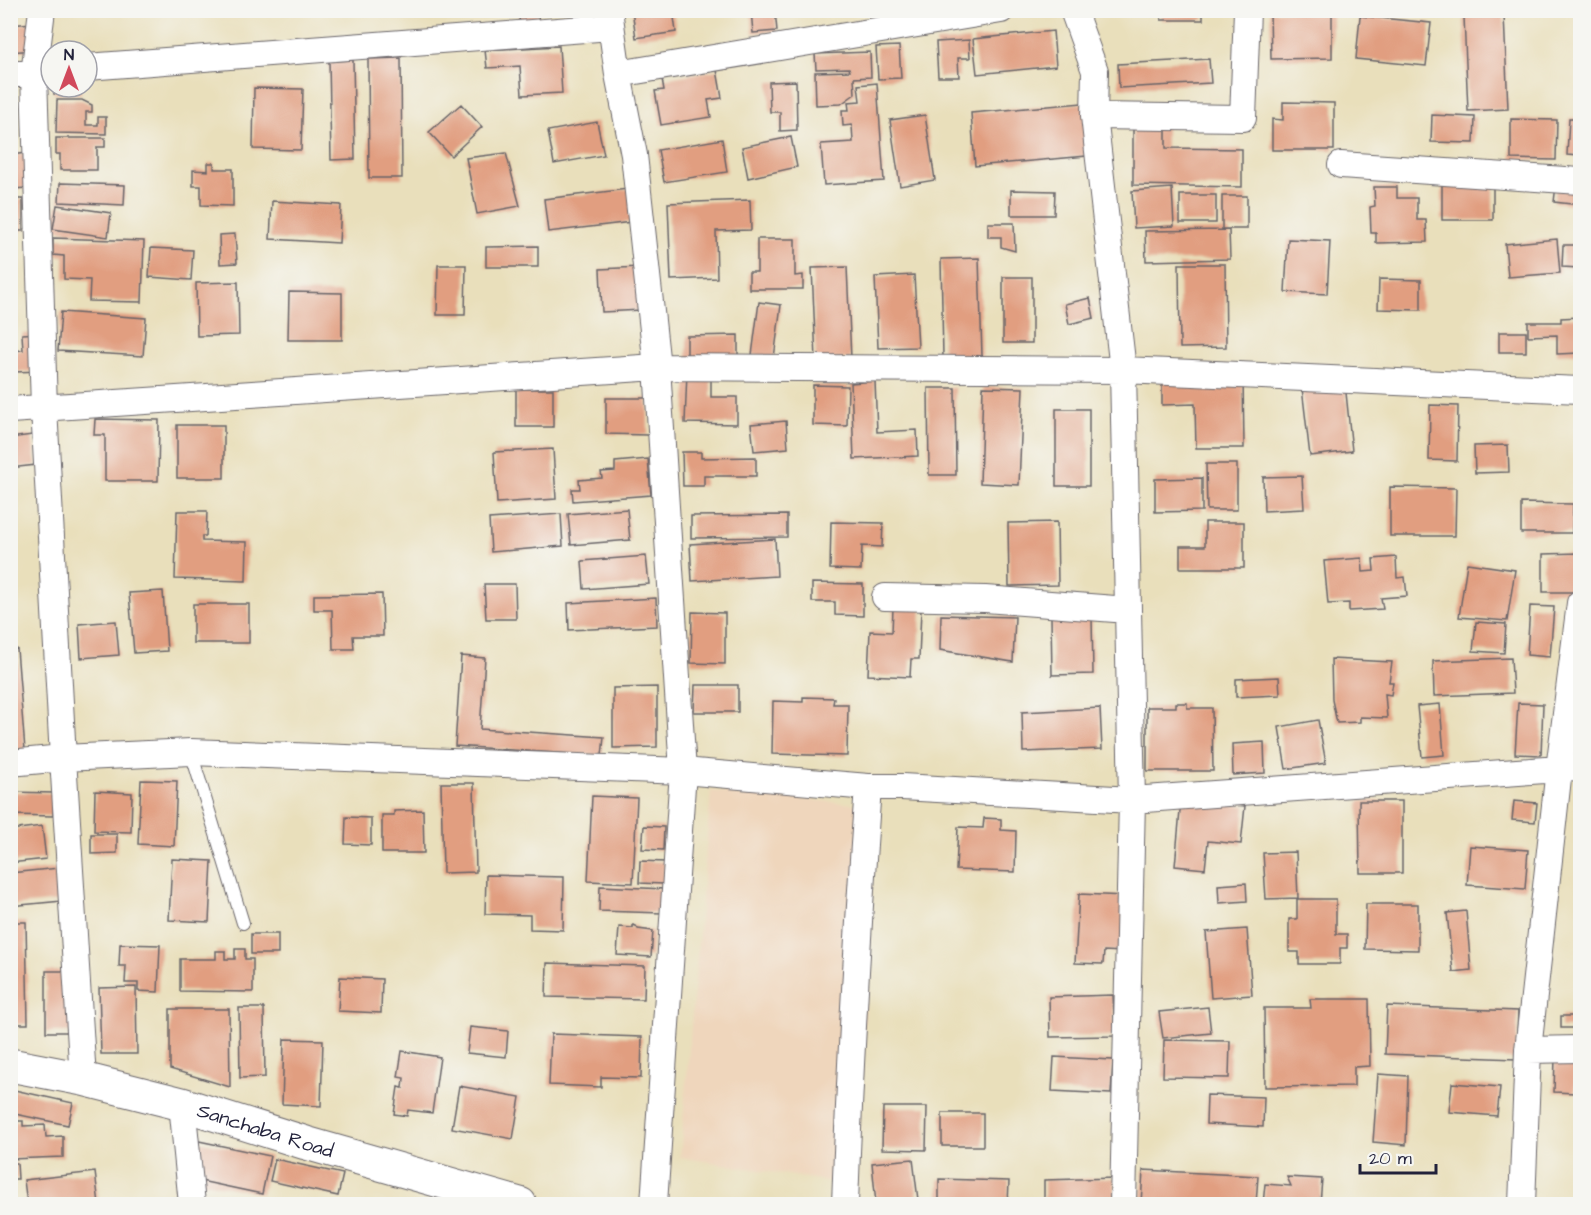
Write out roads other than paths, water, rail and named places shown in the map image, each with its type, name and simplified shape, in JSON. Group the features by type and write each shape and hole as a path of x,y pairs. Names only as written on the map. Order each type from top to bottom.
{"street":[{"path":"42,10 32,73 44,408 83,1079"},
{"path":"618,74 1001,10"},
{"path":"1073,10 1095,71 1094,116 1123,370 1132,800 1123,1204"},
{"path":"1094,116 1243,118 1247,10"},
{"path":"99,66 610,19 634,155 657,367 683,771 654,1204"},
{"path":"1341,165 1581,181"},
{"path":"10,410 657,367 1123,370 1581,390"},
{"path":"885,597 985,599 1128,610"},
{"path":"1522,1204 1528,1050 1570,768 1581,603"},
{"path":"10,763 191,752 683,771 868,787 1132,800 1570,768"},
{"path":"845,1204 858,932 868,787"},
{"path":"1528,1050 1581,1049"},
{"name":"Sanchaba Road","path":"10,1065 83,1079 182,1104 306,1143 520,1204"},
{"path":"182,1104 192,1204"}],"lane":[{"path":"191,752 243,923"}]}
